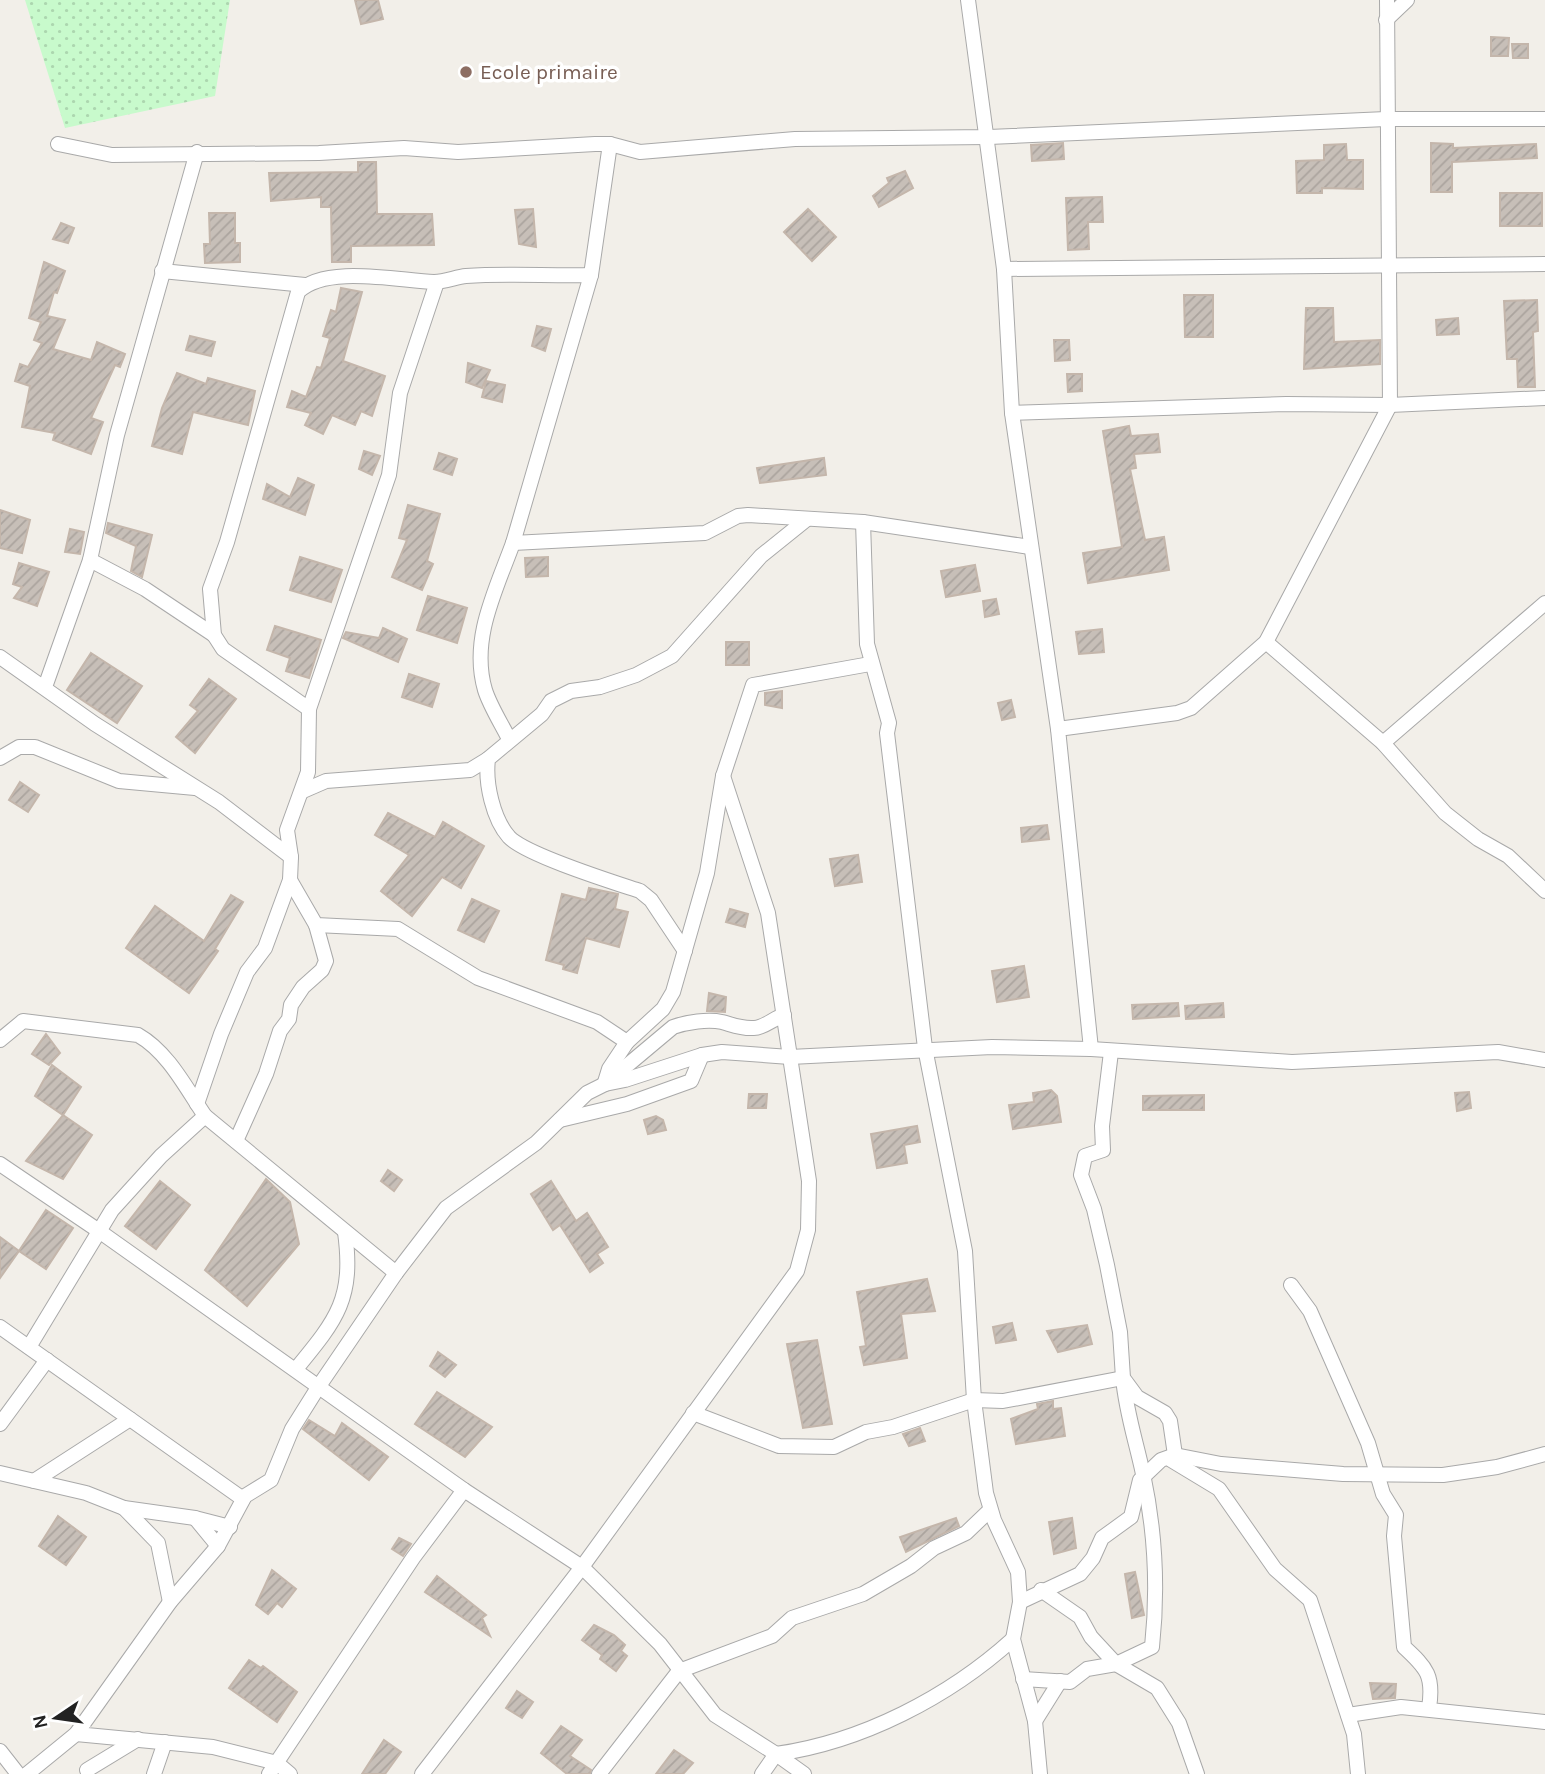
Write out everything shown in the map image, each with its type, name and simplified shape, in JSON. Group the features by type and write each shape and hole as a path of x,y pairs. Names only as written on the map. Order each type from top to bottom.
{"street":[{"path":"968,0 989,137 1004,269 1012,413 1058,729 1091,1049"},
{"path":"1058,729 1177,713 1191,708 1266,642 1390,405 1387,0"},
{"path":"1387,20 1407,0"},
{"path":"58,144 112,155 197,152 319,153 404,148 458,152 610,145 640,152 795,139 989,137 1386,119 1545,119"},
{"path":"509,738 485,690 480,653 483,627 513,543 591,275 610,145"},
{"path":"46,687 90,560 117,435 197,152"},
{"path":"1004,269 1545,264"},
{"path":"163,271 305,285 357,276 390,276 437,282 464,276 591,275"},
{"path":"29,1347 99,1230 125,1195 201,1110 221,1034 247,972 265,948 290,880 291,857 287,831 308,772 309,709 389,475 400,393 437,282"},
{"path":"214,635 210,589 227,542 294,304 298,292 305,285"},
{"path":"1012,413 1286,404 1390,405 1545,398"},
{"path":"513,543 705,533 732,519 748,515 863,522 1030,547"},
{"path":"303,791 326,781 470,770 488,759 509,738 542,714 551,701 571,691 612,683 672,656 761,556 807,519"},
{"path":"863,522 870,664 889,723 887,733 925,1048 965,1251 974,1400 990,1510 1018,1572 1020,1602 1013,1639 1035,1721 1037,1772"},
{"path":"90,560 145,589 214,635 223,649 309,709"},
{"path":"1383,743 1545,603"},
{"path":"1266,642 1383,743 1445,813 1478,839 1508,856 1545,891"},
{"path":"0,657 95,724 197,789 291,857"},
{"path":"605,1084 610,1069 627,1042 663,1009 673,992 707,873 723,776 753,685 870,664"},
{"path":"0,758 19,747 35,747 119,781 197,789"},
{"path":"488,759 493,802 508,836 526,848 640,891 651,900 685,951"},
{"path":"422,1774 582,1567 797,1271 804,1252 809,1181 768,913 723,776"},
{"path":"236,1142 266,1074 280,1031 289,1019 291,1005 303,987 322,970 326,961 316,925 290,880"},
{"path":"316,925 398,929 478,978 597,1022 627,1042"},
{"path":"27,1774 76,1734 170,1602 218,1546 243,1499 271,1480 292,1429 396,1273 446,1208 536,1143 587,1093 605,1084 673,1027 684,1023 719,1021 739,1028 758,1028 771,1018 784,1015"},
{"path":"0,1040 23,1021 138,1035 159,1052 201,1110 236,1142 396,1273"},
{"path":"605,1084 702,1055 722,1052 790,1057 925,1048 1091,1049 1316,1063 1391,1055 1440,1058 1498,1052 1545,1060"},
{"path":"1023,1679 1070,1682 1087,1669 1116,1664 1152,1647 1156,1605 1143,1476 1125,1409 1120,1332 1107,1265 1094,1209 1081,1175 1085,1156 1103,1150 1102,1126 1111,1052"},
{"path":"560,1120 627,1104 691,1081 702,1055"},
{"path":"4,1172 99,1230 464,1490 582,1567 647,1629 723,1723 804,1774"},
{"path":"296,1369 341,1308 350,1268 345,1232"},
{"path":"1291,1285 1310,1311 1368,1443 1383,1494 1396,1515 1394,1535 1404,1647 1423,1664 1433,1684 1429,1708"},
{"path":"334,1319 355,1333"},
{"path":"0,1327 243,1499"},
{"path":"0,1424 47,1360"},
{"path":"693,1413 779,1446 834,1447 866,1432 893,1427 974,1400 1003,1401 1123,1378"},
{"path":"1123,1378 1137,1397 1165,1413 1170,1421 1171,1456"},
{"path":"34,1481 130,1419"},
{"path":"1020,1602 1080,1574 1087,1568 1102,1538 1131,1517 1143,1476 1171,1456 1221,1464 1343,1474 1457,1474 1545,1454"},
{"path":"1171,1456 1219,1489 1275,1569 1310,1600 1354,1734 1358,1774"},
{"path":"0,1474 108,1499 124,1508 158,1543 170,1602"},
{"path":"273,1768 413,1558 464,1490"},
{"path":"124,1508 195,1518 230,1527"},
{"path":"599,1774 679,1671 772,1636 793,1618 863,1594 934,1548 966,1532 990,1510"},
{"path":"195,1518 218,1546"},
{"path":"1041,1590 1080,1617 1091,1637 1116,1664 1157,1688 1179,1723 1197,1774"},
{"path":"762,1774 776,1754 841,1739 958,1684 1013,1639"},
{"path":"1035,1721 1060,1681"},
{"path":"1348,1715 1401,1707 1545,1722"},
{"path":"76,1734 213,1747 290,1774"},
{"path":"87,1773 138,1739"},
{"path":"155,1774 165,1742"},
{"path":"0,1751 18,1774"}],"green space":[{"path":"25,0 230,0 215,96 65,128"}],"building":[{"path":"355,0 378,0 383,19 361,24"},
{"path":"1491,37 1509,38 1508,56 1491,56"},
{"path":"1512,44 1528,44 1528,58 1513,58"},
{"path":"1063,143 1064,159 1032,161 1031,145"},
{"path":"1431,143 1453,144 1453,148 1536,144 1537,158 1452,162 1452,192 1431,192"},
{"path":"1346,144 1347,160 1363,160 1363,189 1322,188 1322,193 1297,193 1296,161 1324,160 1324,145"},
{"path":"358,162 376,162 377,214 432,214 434,245 351,246 351,262 332,262 331,207 321,207 321,197 271,201 269,173 358,172"},
{"path":"905,171 913,188 879,207 873,196 889,183 887,178"},
{"path":"1500,193 1542,193 1542,226 1500,226"},
{"path":"1102,197 1103,222 1088,222 1089,249 1068,250 1066,198"},
{"path":"533,209 536,247 519,244 515,210"},
{"path":"808,209 836,237 812,261 784,232"},
{"path":"209,213 235,213 235,243 240,243 240,262 205,263 204,244 210,244"},
{"path":"61,223 74,228 68,243 53,239"},
{"path":"44,262 65,271 57,293 54,292 47,316 65,320 53,349 91,360 97,342 125,354 120,367 115,365 91,418 103,422 91,454 53,440 55,433 22,427 30,386 15,381 20,364 28,367 42,343 34,340 41,322 29,318"},
{"path":"341,288 362,292 343,361 385,376 372,416 361,411 355,425 332,415 323,434 305,425 311,413 287,407 292,391 306,397 317,367 321,368 330,338 323,336 331,310 336,312"},
{"path":"1184,295 1213,295 1213,337 1185,337"},
{"path":"1537,300 1538,331 1533,332 1535,387 1518,387 1517,359 1507,359 1504,301"},
{"path":"1306,308 1333,308 1334,342 1380,340 1380,364 1304,369"},
{"path":"1458,318 1459,334 1437,335 1436,320"},
{"path":"537,326 551,329 545,351 532,346"},
{"path":"190,336 215,342 211,356 186,350"},
{"path":"1054,340 1069,340 1070,360 1055,361"},
{"path":"468,363 490,370 482,388 466,382"},
{"path":"177,373 206,384 208,378 255,391 248,425 193,412 182,454 152,446 162,408"},
{"path":"1067,374 1082,374 1082,391 1068,392"},
{"path":"486,381 505,385 502,402 482,397"},
{"path":"1129,426 1131,436 1158,434 1160,452 1134,454 1136,468 1130,469 1145,540 1164,537 1169,570 1088,583 1083,553 1122,547 1103,431"},
{"path":"364,451 380,456 372,475 359,469"},
{"path":"439,453 457,459 452,475 434,469"},
{"path":"824,458 826,475 760,483 757,468"},
{"path":"298,478 314,485 305,515 263,499 267,484 290,497"},
{"path":"408,505 440,514 427,561 433,564 422,590 392,577 407,540 399,538"},
{"path":"0,510 30,520 22,553 0,548"},
{"path":"108,523 152,535 142,577 131,571 136,546 106,533"},
{"path":"70,529 84,532 80,554 65,552"},
{"path":"300,557 342,570 331,602 290,590"},
{"path":"548,557 548,576 526,577 525,558"},
{"path":"19,563 49,572 37,606 14,598 22,587 13,584"},
{"path":"975,565 980,591 946,597 941,571"},
{"path":"428,596 467,608 457,643 417,630"},
{"path":"996,599 999,614 985,617 983,601"},
{"path":"275,626 321,640 309,678 286,671 290,658 267,650"},
{"path":"383,628 407,639 398,662 343,638 346,632 379,638"},
{"path":"1102,629 1104,652 1079,654 1076,632"},
{"path":"726,642 749,642 749,665 726,665"},
{"path":"91,653 142,686 117,723 67,690"},
{"path":"409,674 439,684 432,707 402,697"},
{"path":"209,679 236,699 195,753 176,737 198,711 190,705"},
{"path":"782,691 782,708 765,705 765,693"},
{"path":"1011,700 1015,717 1002,720 998,703"},
{"path":"20,782 39,795 28,812 9,800"},
{"path":"388,813 435,837 443,822 484,846 461,888 442,877 412,916 381,891 409,855 375,835"},
{"path":"1047,825 1049,839 1022,842 1021,828"},
{"path":"858,855 862,882 835,886 830,859"},
{"path":"589,888 618,894 615,909 628,912 619,947 586,938 577,973 563,969 564,965 546,960 562,894 586,900"},
{"path":"231,895 243,902 215,949 218,951 189,993 126,948 155,906 204,941"},
{"path":"472,899 499,911 484,942 458,930"},
{"path":"730,909 748,914 745,927 726,922"},
{"path":"1024,966 1029,997 997,1002 992,971"},
{"path":"709,993 726,997 725,1012 707,1011"},
{"path":"1178,1003 1179,1016 1133,1019 1132,1005"},
{"path":"1223,1003 1224,1017 1186,1019 1185,1006"},
{"path":"46,1034 60,1053 49,1065 32,1054"},
{"path":"52,1065 81,1087 63,1115 35,1096"},
{"path":"1051,1090 1057,1096 1061,1122 1013,1129 1009,1105 1034,1102 1033,1093"},
{"path":"1469,1092 1471,1108 1457,1111 1455,1093"},
{"path":"749,1094 767,1094 766,1108 748,1108"},
{"path":"1204,1095 1204,1110 1143,1110 1143,1096"},
{"path":"63,1115 92,1135 63,1179 26,1161"},
{"path":"656,1116 663,1120 666,1130 648,1134 644,1120"},
{"path":"917,1126 920,1142 904,1145 907,1163 877,1168 871,1134"},
{"path":"388,1170 402,1180 394,1191 381,1181"},
{"path":"266,1179 290,1202 299,1244 247,1306 205,1270"},
{"path":"160,1181 190,1205 156,1249 125,1226"},
{"path":"551,1181 576,1221 587,1213 608,1247 597,1254 603,1263 590,1272 560,1225 553,1230 531,1194"},
{"path":"46,1210 73,1228 46,1269 19,1251"},
{"path":"0,1237 19,1251 0,1278"},
{"path":"927,1279 935,1311 901,1314 907,1358 864,1365 860,1347 866,1346 857,1292"},
{"path":"1012,1323 1016,1340 996,1343 993,1327"},
{"path":"1087,1325 1092,1344 1058,1352 1047,1331"},
{"path":"817,1340 832,1424 803,1428 787,1344"},
{"path":"438,1352 456,1365 445,1377 430,1366"},
{"path":"437,1392 492,1427 465,1457 415,1424"},
{"path":"1053,1401 1053,1409 1061,1408 1065,1436 1016,1444 1011,1419 1038,1409 1037,1404"},
{"path":"309,1420 335,1436 342,1423 388,1457 369,1480 303,1429"},
{"path":"920,1428 925,1441 909,1446 903,1434"},
{"path":"58,1516 86,1537 66,1565 39,1546"},
{"path":"956,1518 959,1526 906,1552 900,1537"},
{"path":"1072,1518 1076,1548 1054,1554 1049,1522"},
{"path":"399,1538 411,1544 403,1556 392,1549"},
{"path":"272,1570 296,1589 282,1607 277,1603 268,1614 256,1605"},
{"path":"1135,1572 1144,1615 1132,1618 1125,1574"},
{"path":"437,1576 486,1615 482,1618 490,1636 425,1592"},
{"path":"594,1625 614,1635 625,1645 621,1651 627,1656 616,1671 600,1659 602,1655 582,1640"},
{"path":"249,1660 261,1668 263,1666 297,1692 277,1722 229,1688"},
{"path":"1370,1683 1396,1684 1395,1698 1373,1699"},
{"path":"517,1691 533,1702 522,1718 506,1708"},
{"path":"561,1726 582,1740 570,1756 591,1770 590,1774 567,1774 541,1753"},
{"path":"384,1740 401,1752 385,1774 362,1774"},
{"path":"674,1750 693,1763 683,1774 656,1774"}],"place":[{"name":"Ecole primaire","path":"466,72"}]}
